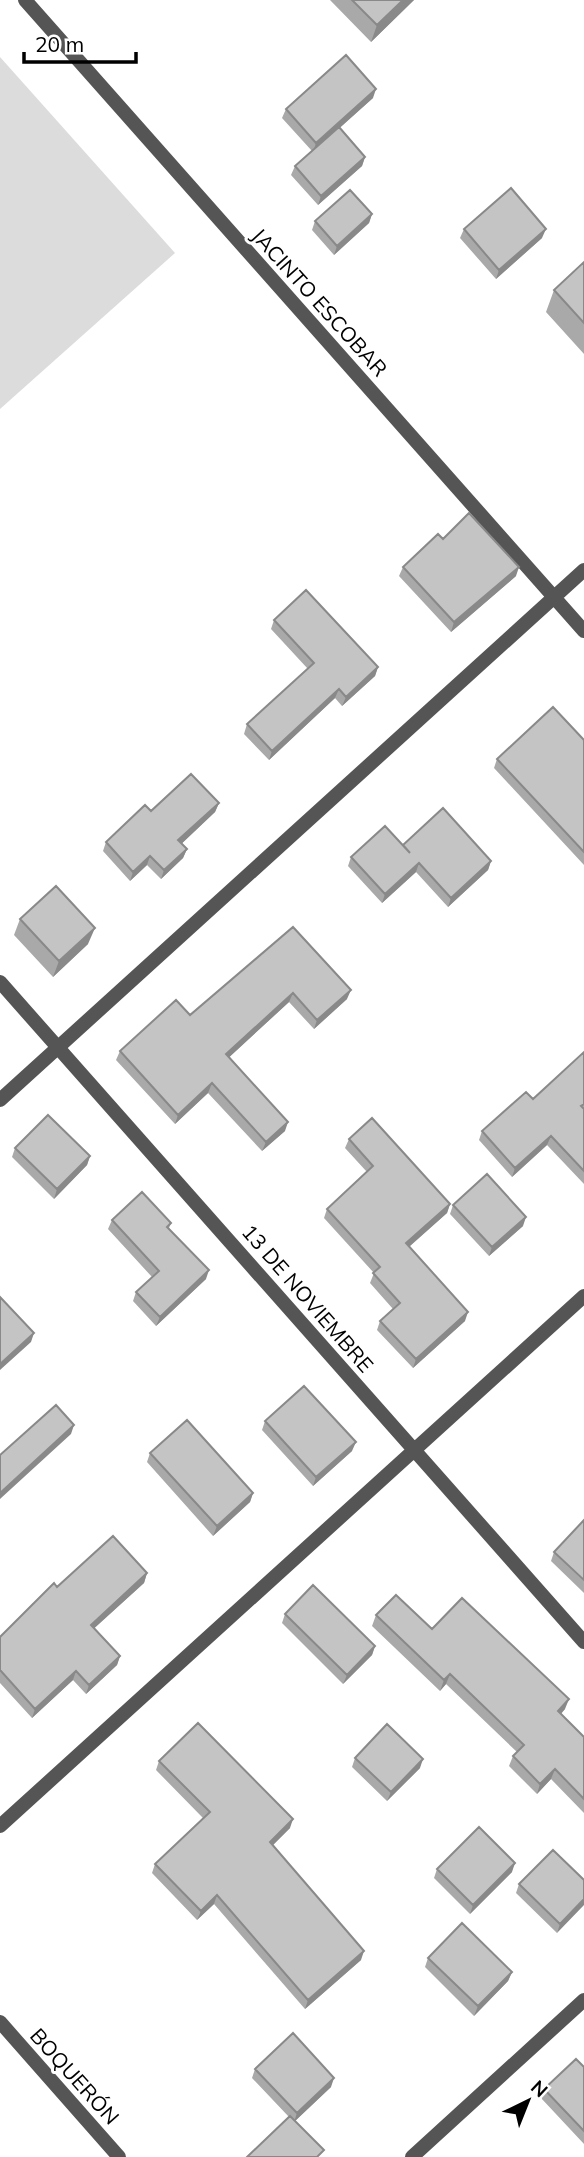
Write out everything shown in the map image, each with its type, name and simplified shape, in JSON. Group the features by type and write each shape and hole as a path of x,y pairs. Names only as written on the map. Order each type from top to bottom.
{"street":[{"name":"JACINTO ESCOBAR","path":"25,0 584,631"},
{"path":"0,1100 584,570"},
{"name":"13 DE NOVIEMBRE","path":"0,982 584,1643"},
{"path":"0,1826 584,1296"},
{"path":"412,2157 584,2000"},
{"name":"BOQUERÓN","path":"0,2022 119,2157"}],"shaded area":[{"path":"0,57 175,253 0,409"}],"building":[{"path":"352,0 403,0 377,25"},
{"path":"346,55 376,89 316,143 286,109"},
{"path":"339,127 365,157 321,196 295,166"},
{"path":"511,188 546,229 499,270 464,229"},
{"path":"350,190 372,214 337,246 315,221"},
{"path":"584,262 584,323 554,290"},
{"path":"469,513 519,567 454,622 403,567 438,534 443,539"},
{"path":"306,590 378,667 346,697 339,689 272,751 247,724 314,663 274,620"},
{"path":"553,707 584,740 584,852 497,759"},
{"path":"191,774 219,803 178,840 187,849 164,870 150,856 133,872 106,842 145,805 151,811"},
{"path":"443,808 491,861 451,898 419,863 385,894 351,857 385,826 410,853 403,845"},
{"path":"56,886 95,928 59,961 20,919"},
{"path":"293,927 351,990 317,1020 293,993 226,1054 288,1122 266,1142 212,1083 178,1115 120,1051 176,1000 190,1015"},
{"path":"584,1052 584,1104 581,1106 584,1109 584,1171 551,1136 515,1168 482,1131 526,1092 533,1099"},
{"path":"48,1115 90,1156 57,1189 15,1148"},
{"path":"372,1118 450,1204 406,1243 468,1312 416,1359 380,1321 400,1303 373,1273 380,1267 327,1209 373,1166 349,1139"},
{"path":"487,1174 526,1217 492,1247 453,1205"},
{"path":"142,1192 171,1223 167,1227 209,1270 160,1317 136,1292 159,1271 112,1220"},
{"path":"0,1297 34,1333 0,1364"},
{"path":"304,1386 356,1442 316,1477 265,1421"},
{"path":"56,1405 74,1425 0,1493 0,1455"},
{"path":"187,1420 253,1493 217,1526 150,1453"},
{"path":"584,1520 584,1580 554,1552"},
{"path":"113,1536 147,1573 91,1625 120,1656 89,1685 76,1671 35,1709 0,1670 0,1637 54,1583 57,1587"},
{"path":"313,1585 375,1646 347,1675 285,1614"},
{"path":"396,1595 432,1629 462,1598 569,1699 558,1711 584,1737 584,1799 555,1769 540,1784 513,1756 524,1745 450,1674 444,1680 376,1615"},
{"path":"198,1723 293,1819 270,1842 364,1951 308,2000 217,1895 201,1911 155,1864 210,1812 159,1761"},
{"path":"387,1724 423,1759 391,1792 355,1758"},
{"path":"479,1827 515,1863 473,1905 437,1869"},
{"path":"553,1850 584,1880 584,1899 560,1924 519,1884"},
{"path":"462,1923 512,1972 478,2006 428,1958"},
{"path":"293,2033 334,2078 297,2113 255,2069"},
{"path":"576,2059 584,2067 584,2131 544,2089"},
{"path":"290,2116 324,2150 317,2157 247,2157"}]}
